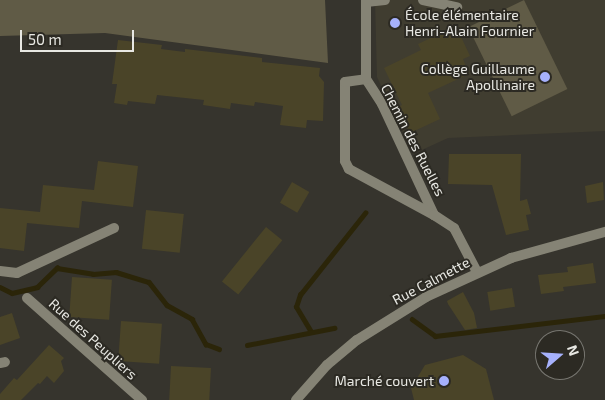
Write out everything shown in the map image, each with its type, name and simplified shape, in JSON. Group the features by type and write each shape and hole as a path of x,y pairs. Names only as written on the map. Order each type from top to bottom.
{"street":[{"name":"Chemin des Ruelles","path":"385,0 366,1 366,79 382,104 434,215"},
{"path":"423,0 457,7"},
{"name":"Chemin des Ruelles","path":"366,79 345,82 345,160 349,169 434,215 454,228 477,272"},
{"path":"0,271 17,273 114,228"},
{"name":"Rue Calmette","path":"296,400 327,365 357,340 419,302 477,272 526,252 605,232"},
{"name":"Rue des Peupliers","path":"27,298 142,400"}],"shaded area":[{"path":"0,0 325,0 328,63 105,33 0,36"},
{"path":"375,0 605,0 605,131 448,138 413,154 377,77"},
{"path":"524,0 567,89 512,116 468,27"}],"building":[{"path":"456,26 470,56 463,59 469,74 428,93 440,119 410,133 398,107 402,105 384,68 421,50 418,44"},
{"path":"118,40 162,45 161,49 185,52 185,49 262,58 262,62 320,68 319,76 324,82 323,121 307,120 306,128 280,125 283,106 255,102 254,106 231,103 230,109 203,105 204,100 157,95 155,104 128,101 127,105 114,103 117,84 112,84"},
{"path":"449,154 521,154 520,201 527,199 531,214 526,215 529,230 506,235 492,185 448,184"},
{"path":"98,161 138,166 133,207 82,201 79,228 27,223 24,251 0,248 0,208 40,212 43,185 94,190"},
{"path":"292,182 309,192 297,213 280,203"},
{"path":"603,182 604,200 587,203 585,186"},
{"path":"146,210 184,214 180,253 142,249"},
{"path":"266,227 282,240 238,295 222,281"},
{"path":"593,263 596,283 563,287 564,291 541,294 538,275 568,272 567,267"},
{"path":"72,277 112,280 109,320 69,317"},
{"path":"512,288 515,307 490,311 487,292"},
{"path":"463,292 474,313 477,328 465,330 448,304 447,301"},
{"path":"12,313 20,338 0,345 0,317"},
{"path":"121,321 162,324 159,364 118,361"},
{"path":"49,345 64,358 61,361 64,371 54,383 47,376 21,400 0,400 0,394 14,378 17,380"},
{"name":"Marché couvert","path":"463,355 486,369 494,400 414,400 411,388 425,365"},
{"path":"171,366 211,368 209,400 169,400"}],"waterway":[{"path":"311,332 296,307 300,295 365,213"},
{"path":"0,287 12,293 37,287 57,268 93,274 116,272 149,282 167,305 192,319 206,344 219,349"},
{"path":"412,319 435,336 605,316"},
{"path":"247,345 334,328"}],"place":[{"name":"École élémentaire Henri-Alain Fournier","path":"395,23"},
{"name":"Collège Guillaume Apollinaire","path":"545,77"},
{"name":"Marché couvert","path":"444,381"}]}
